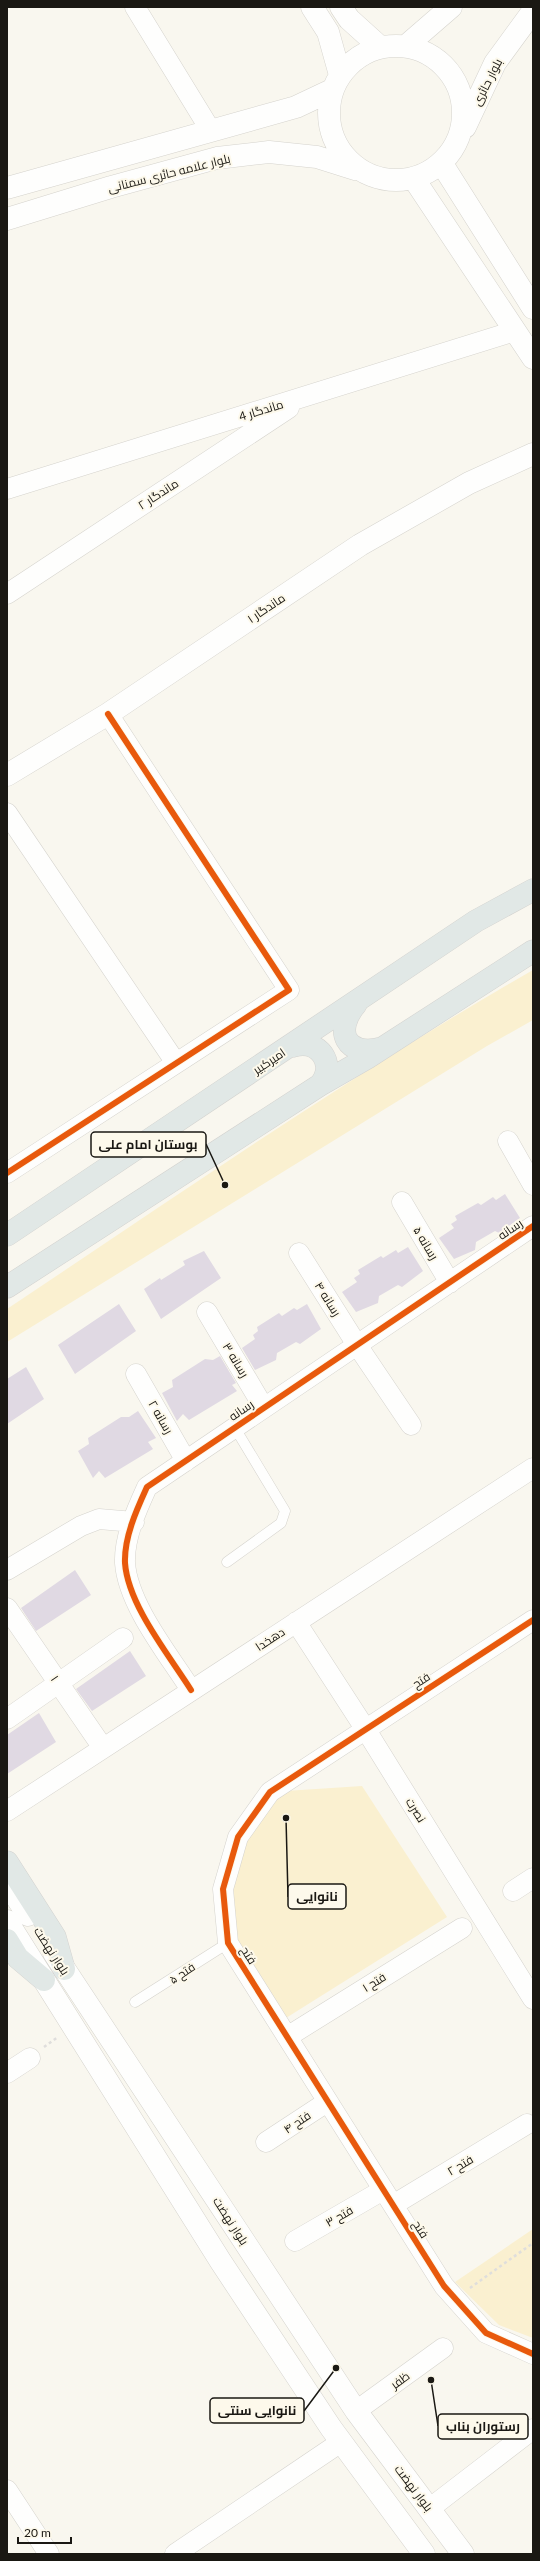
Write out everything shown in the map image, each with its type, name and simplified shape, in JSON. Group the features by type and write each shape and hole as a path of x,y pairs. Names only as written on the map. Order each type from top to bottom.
{"main road":[{"name":"امیرکبیر","path":"7,1236 293,1046 476,921 533,890"},
{"path":"7,1287 320,1085 383,1048 533,951"},
{"path":"358,1002 345,1020 345,1035 348,1042 361,1051 368,1052 383,1048"},
{"path":"293,1046 300,1044 315,1046 325,1057 327,1072 320,1085"},
{"path":"7,1862 55,1937 64,1969"},
{"path":"7,1940 18,1958 44,1980"}],"street":[{"path":"135,7 211,131"},
{"path":"7,188 296,107 336,82 357,57 380,47 406,46 434,57 455,78 464,107 461,137 442,164 414,179 385,181 358,170 338,150 330,130 328,110 336,82 328,32 312,7"},
{"path":"341,7 349,19 380,47"},
{"path":"406,46 451,7"},
{"name":"بلوار حائری","path":"461,137 494,63 533,11"},
{"name":"بلوار علامه حائری سمنانی","path":"7,219 111,187 217,158 269,152 317,158 358,170"},
{"path":"442,164 533,308"},
{"path":"414,179 533,358"},
{"name":"ماندگار 4","path":"7,488 515,331"},
{"name":"ماندگار ۲","path":"7,594 308,395"},
{"name":"ماندگار ۱","path":"7,776 108,714 360,545 469,483 533,454"},
{"path":"7,1172 289,990 108,714"},
{"path":"7,813 176,1063"},
{"path":"508,1141 533,1185"},
{"name":"رسانه ۵","path":"402,1202 450,1283"},
{"name":"رسانه","path":"191,1690 132,1592 125,1563 129,1535 147,1487 533,1226"},
{"name":"رسانه ۴","path":"299,1253 356,1345 410,1425"},
{"name":"رسانه ۳","path":"207,1312 264,1408"},
{"name":"رسانه ۲","path":"136,1374 186,1461"},
{"name":"دهخدا","path":"7,1811 533,1468"},
{"path":"7,1570 81,1526 99,1519 134,1522"},
{"name":"۱","path":"7,1608 103,1748"},
{"name":"نصرت","path":"296,1622 366,1730 533,1999"},
{"name":"فتح","path":"532,1623 270,1792 238,1837 223,1889 228,1943 444,2286 486,2333 533,2354"},
{"path":"7,1719 123,1638"},
{"path":"513,1890 533,1878"},
{"name":"بلوار نهضت","path":"7,1883 356,2411 463,2554"},
{"name":"بلوار نهضت","path":"7,1921 221,2262 341,2442 424,2554"},
{"name":"فتح ۱","path":"287,2037 462,1928"},
{"path":"7,2073 30,2058"},
{"name":"فتح ۴","path":"266,2142 328,2102"},
{"name":"فتح ۲","path":"388,2198 527,2124"},
{"name":"فتح ۳","path":"295,2242 388,2198"},
{"name":"ظفر","path":"356,2411 443,2348"},
{"path":"429,2508 533,2429"},
{"path":"175,2554 341,2442"},
{"path":"7,2490 49,2554"}],"lane":[{"path":"227,1562 280,1523 285,1511 234,1428"},
{"name":"۵ فتح","path":"135,2002 228,1943"}],"path":[{"path":"30,2058 73,2026"},
{"path":"456,2298 533,2243"}],"shaded area":[{"path":"533,970 533,1020 487,1046 7,1342 7,1309 333,1092"},
{"path":"362,1786 447,1917 278,2023 228,1943 238,1837 270,1792"},
{"path":"533,2229 533,2338 499,2325 455,2282"}],"building":[{"path":"505,1194 520,1218 499,1233 495,1231 476,1242 475,1250 454,1259 439,1238 454,1228 451,1224 457,1220 455,1216 478,1203 481,1205 493,1197 496,1200"},
{"path":"408,1247 423,1271 402,1287 398,1285 379,1296 378,1303 356,1312 342,1292 357,1282 354,1278 360,1274 358,1270 381,1256 383,1258 396,1250 398,1253"},
{"path":"204,1251 221,1278 161,1319 144,1289 160,1278 161,1280 185,1265 183,1261"},
{"path":"119,1304 136,1331 75,1374 58,1345"},
{"path":"307,1304 321,1329 300,1344 296,1342 277,1353 276,1360 255,1370 242,1348 255,1339 253,1335 258,1331 257,1327 279,1313 282,1316 294,1308 297,1310"},
{"path":"220,1356 236,1383 232,1385 237,1391 189,1420 183,1414 177,1421 162,1393 173,1387 172,1380 205,1359 213,1360"},
{"path":"26,1367 44,1399 7,1424 7,1379"},
{"path":"138,1411 156,1438 148,1442 153,1449 105,1478 99,1471 93,1478 78,1451 89,1444 88,1438 121,1417 129,1417"},
{"path":"75,1570 91,1595 36,1631 21,1608"},
{"path":"130,1651 146,1676 92,1711 76,1689"},
{"path":"39,1713 56,1742 7,1774 7,1735"}],"cycle path":[{"path":"7,1173 289,990 108,714"},
{"path":"191,1690 161,1646 141,1612 133,1596 128,1579 125,1553 129,1533 139,1504 147,1487 533,1226"},
{"path":"533,1620 270,1792 238,1837 223,1889 228,1943 444,2286 486,2333 533,2354"}],"place":[{"name":"بوستان امام علی","path":"225,1185"},
{"name":"نانوایی","path":"286,1818"},
{"name":"نانوایی سنتی","path":"336,2368"},
{"name":"رستوران بناب","path":"431,2380"}]}
